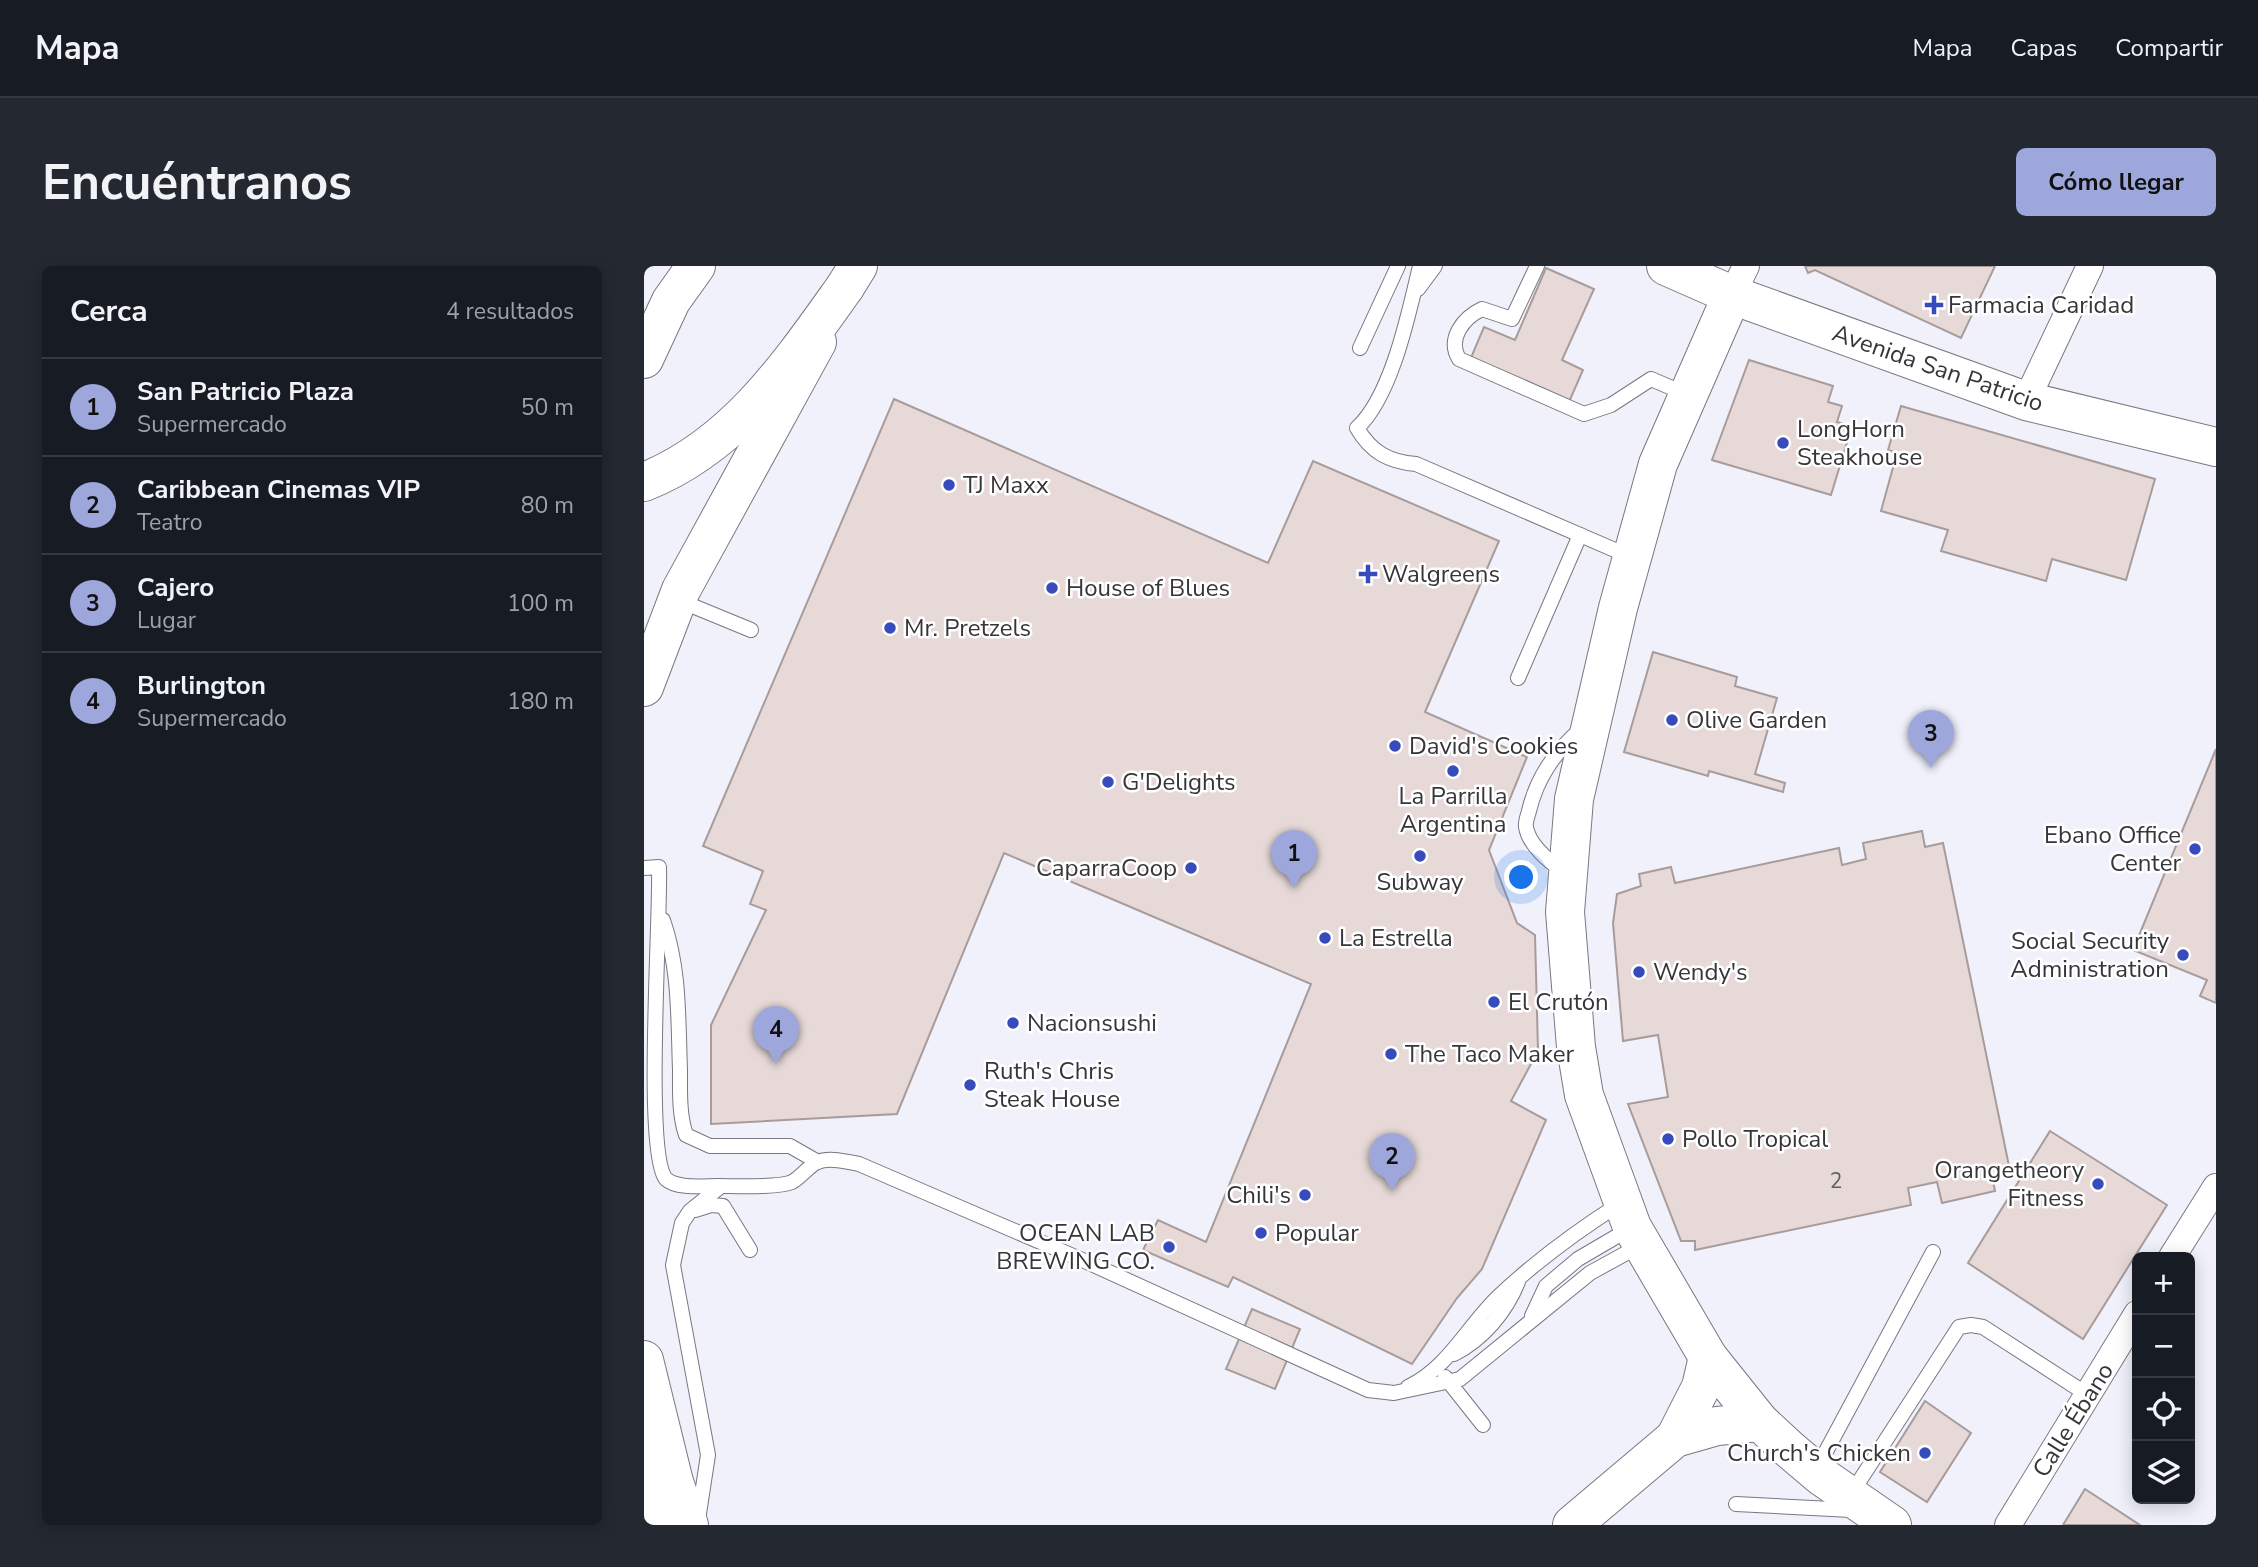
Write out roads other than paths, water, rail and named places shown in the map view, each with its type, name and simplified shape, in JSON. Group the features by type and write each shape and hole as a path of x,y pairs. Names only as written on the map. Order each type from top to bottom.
{"main road":[{"path":"644,306 677,266"},
{"path":"644,359 671,301 696,266"},
{"name":"Avenida San Patricio","path":"1666,266 1739,281 2026,401 2216,447"},
{"path":"644,482 677,469 702,453 743,416 788,368 852,277"},
{"path":"644,687 678,600 852,277"},
{"path":"1739,281 1686,394 1658,464 1632,558 1574,799 1565,912 1576,1047 1584,1095 1632,1225 1708,1357 1760,1422 1869,1514"},
{"path":"1572,1525 1675,1438 1701,1387 1708,1357"},
{"path":"644,1360 674,1482 689,1525"},
{"path":"644,1414 653,1489 665,1525"},
{"path":"1675,1438 1717,1426 1760,1422"}],"street":[{"path":"2026,401 2090,266"},
{"path":"2177,1250 2216,1186"},
{"name":"Calle Ébano","path":"2008,1525 2136,1315"}],"lane":[{"path":"1360,348 1398,266"},
{"path":"1420,266 1402,339 1367,419 1357,428 1363,438 1384,457 1416,464 1632,558"},
{"path":"1413,296 1435,266"},
{"path":"1537,266 1512,319 1482,309 1472,314 1455,338 1454,349 1459,359 1584,414 1611,405 1651,379 1686,394"},
{"path":"1518,678 1580,535"},
{"path":"678,600 751,630"},
{"path":"644,868 659,867 660,912 653,1063 657,1160 667,1180 678,1184 721,1186 791,1182 818,1162 835,1160 859,1164 1087,1262 1368,1390 1394,1393 1460,1379 1590,1273 1632,1225"},
{"path":"660,912 673,948 681,1102 686,1135 710,1146 790,1146 818,1162"},
{"path":"698,1525 708,1455 673,1265 678,1233 690,1211 721,1186"},
{"path":"690,1211 711,1205 723,1206 750,1250"},
{"path":"1394,1393 1425,1379 1497,1298 1572,1234 1632,1225"},
{"path":"1530,1321 1546,1286 1578,1259 1632,1225"},
{"path":"1815,1471 1842,1427 1933,1252"},
{"path":"1736,1504 1869,1514 1959,1327 1983,1327 2088,1395"},
{"path":"1442,1362 1449,1383 1483,1425"}],"place":[{"name":"Farmacia Caridad","path":"1934,305"},
{"name":"LongHorn Steakhouse","path":"1783,443"},
{"name":"TJ Maxx","path":"949,485"},
{"name":"Walgreens","path":"1368,574"},
{"name":"House of Blues","path":"1052,588"},
{"name":"Mr. Pretzels","path":"890,628"},
{"name":"Olive Garden","path":"1672,720"},
{"name":"David's Cookies","path":"1395,746"},
{"name":"Cajero","path":"1931,768"},
{"name":"La Parrilla Argentina","path":"1453,771"},
{"name":"G'Delights","path":"1108,782"},
{"name":"Ebano Office Center","path":"2195,849"},
{"name":"Subway","path":"1420,856"},
{"name":"CaparraCoop","path":"1191,868"},
{"name":"San Patricio Plaza","path":"1294,888"},
{"name":"La Estrella","path":"1325,938"},
{"name":"Social Security Administration","path":"2183,955"},
{"name":"Wendy's","path":"1639,972"},
{"name":"El Crutón","path":"1494,1002"},
{"name":"Nacionsushi","path":"1013,1023"},
{"name":"The Taco Maker","path":"1391,1054"},
{"name":"Burlington","path":"776,1064"},
{"name":"Ruth's Chris Steak House","path":"970,1085"},
{"name":"Pollo Tropical","path":"1668,1139"},
{"name":"Orangetheory Fitness","path":"2098,1184"},
{"name":"Caribbean Cinemas VIP","path":"1392,1191"},
{"name":"Chili's","path":"1305,1195"},
{"name":"Popular","path":"1261,1233"},
{"name":"OCEAN LAB BREWING CO.","path":"1169,1247"},
{"name":"Church's Chicken","path":"1925,1453"}]}
